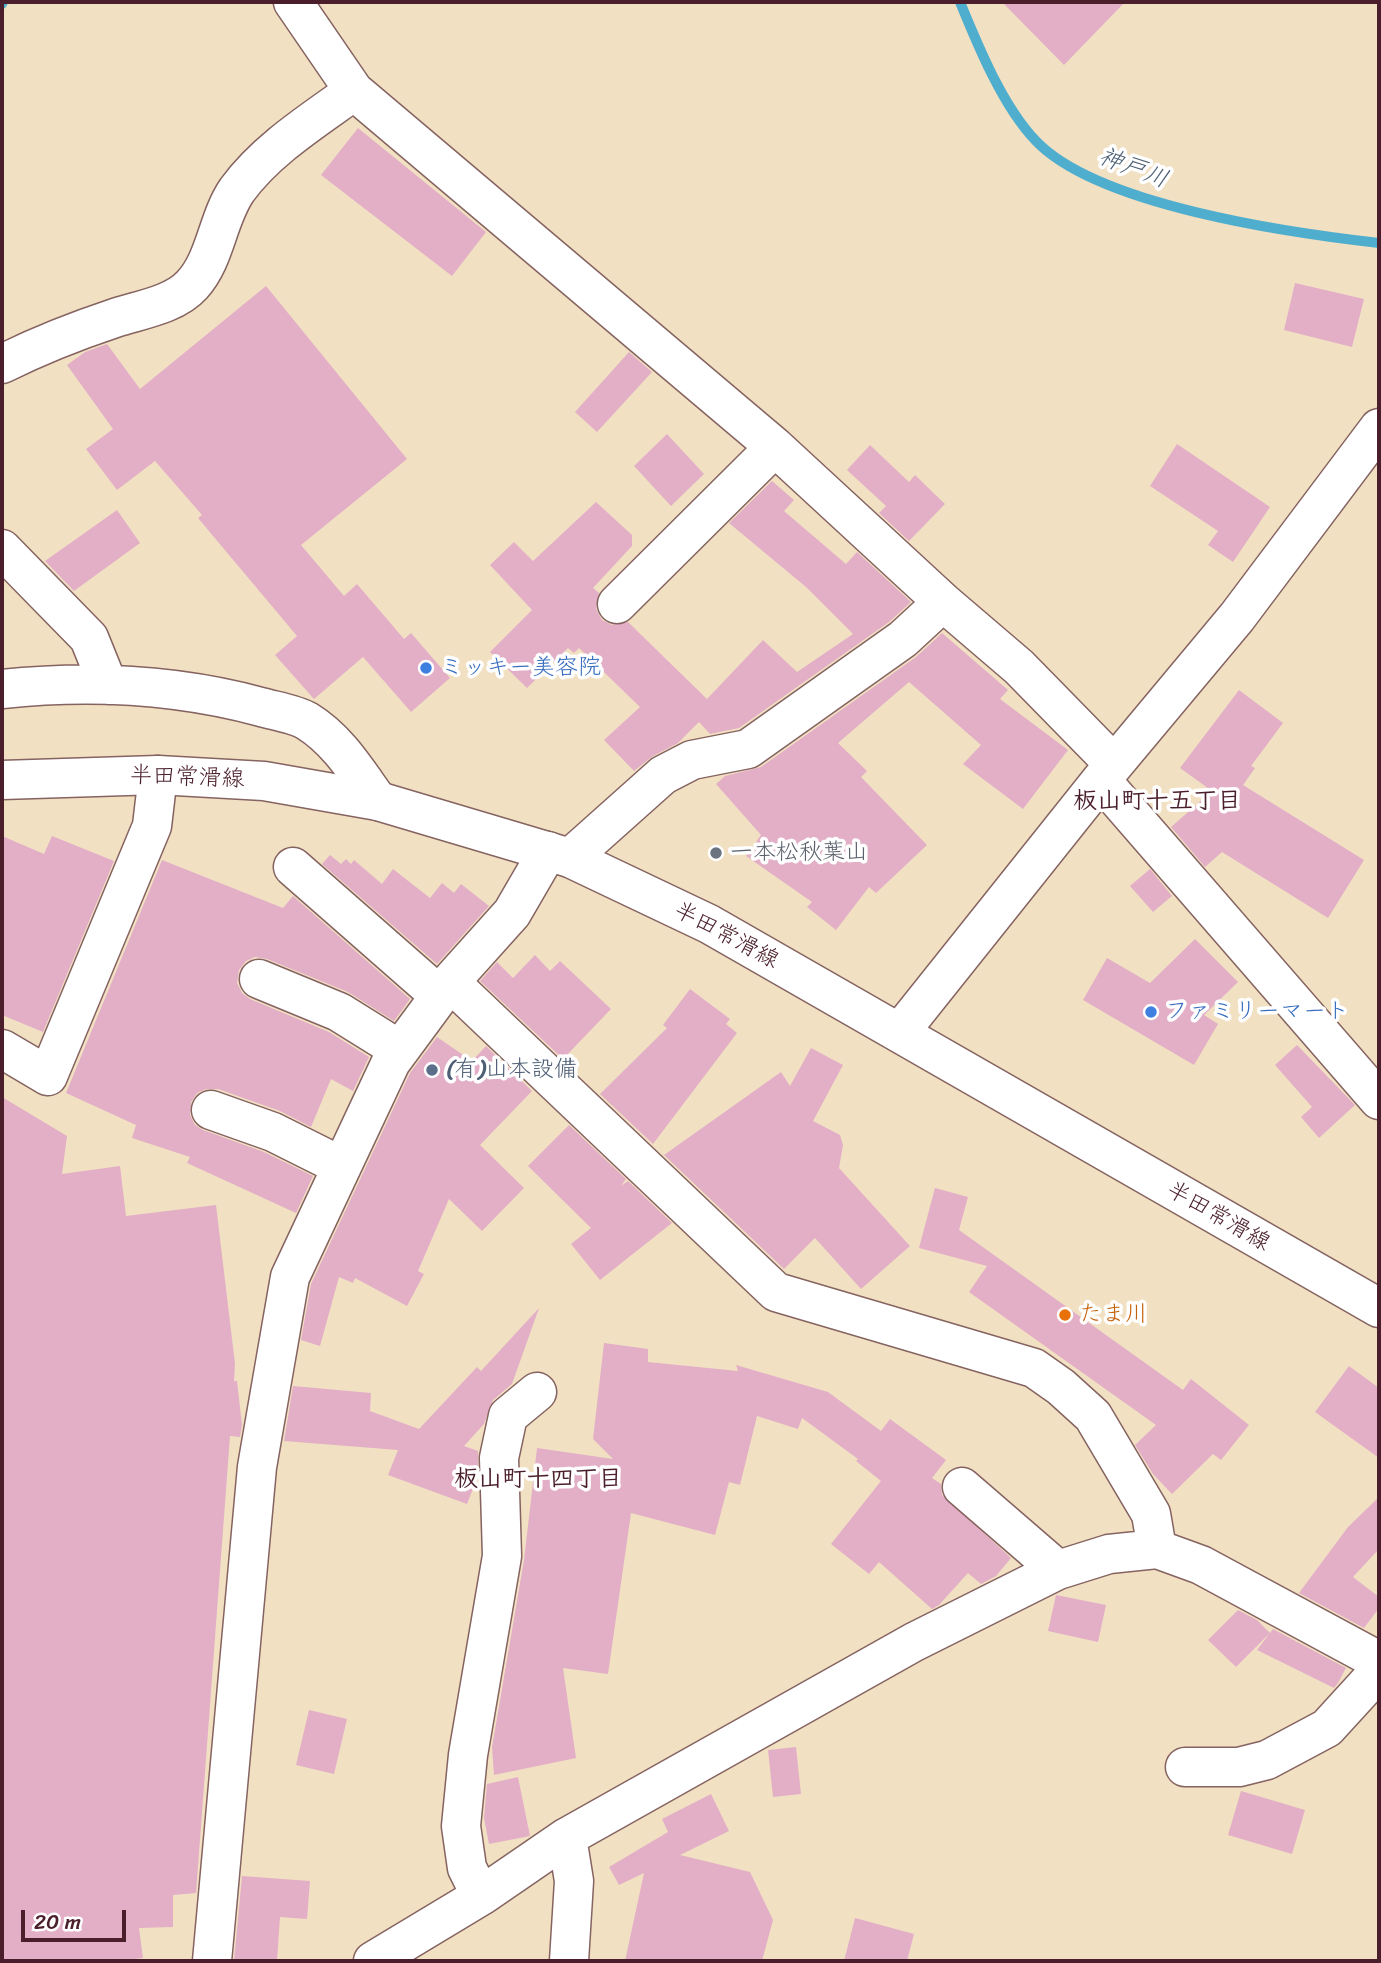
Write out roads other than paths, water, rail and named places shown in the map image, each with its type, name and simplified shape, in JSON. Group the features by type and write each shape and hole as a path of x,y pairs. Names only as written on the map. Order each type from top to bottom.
{"street":[{"path":"293,2 354,91 775,447 943,603 1019,667 1379,1100"},
{"path":"2,364 41,345 169,300 191,287 205,268 221,219 237,190 290,137 354,91"},
{"path":"900,1032 1107,772 1237,617 1359,459 1379,428"},
{"path":"617,604 775,447"},
{"path":"2,549 89,638 108,685"},
{"path":"212,1961 257,1467 290,1277 391,1062 445,989 559,855 663,775 692,760 748,748 903,639 943,603"},
{"path":"2,689 61,683 143,685 222,696 306,720 335,743 377,800"},
{"path":"2,1049 48,1076 152,826 158,775"},
{"name":"半田常滑線","path":"2,780 158,775 264,781 377,800 559,855 709,924 1379,1308"},
{"path":"293,867 445,989 776,1292 1034,1368 1062,1387 1093,1416 1151,1514 1157,1549"},
{"path":"259,979 339,1012 400,1050"},
{"path":"211,1110 273,1132 341,1166"},
{"path":"481,1896 467,1868 461,1826 468,1755 502,1556 499,1458 508,1416 537,1392"},
{"path":"962,1487 1058,1570"},
{"path":"373,1961 481,1896 567,1838 914,1642 1058,1570 1109,1553 1157,1549 1201,1565 1378,1661 1327,1728 1266,1760 1239,1767 1185,1767"},
{"path":"567,1838 574,1881 569,1961"}],"waterway":[{"name":"神戸川","path":"960,2 992,75 1013,111 1036,141 1065,164 1103,183 1198,213 1297,232 1379,243"}],"place":[{"name":"ミッキー美容院","path":"426,668"},
{"name":"一本松秋葉山","path":"716,853"},
{"name":"ファミリーマート","path":"1151,1012"},
{"name":"(有)山本設備","path":"432,1070"},
{"name":"たま川","path":"1065,1315"}],"district":[{"name":"板山町十五丁目","path":"1157,802"},
{"name":"板山町十四丁目","path":"538,1480"}]}
